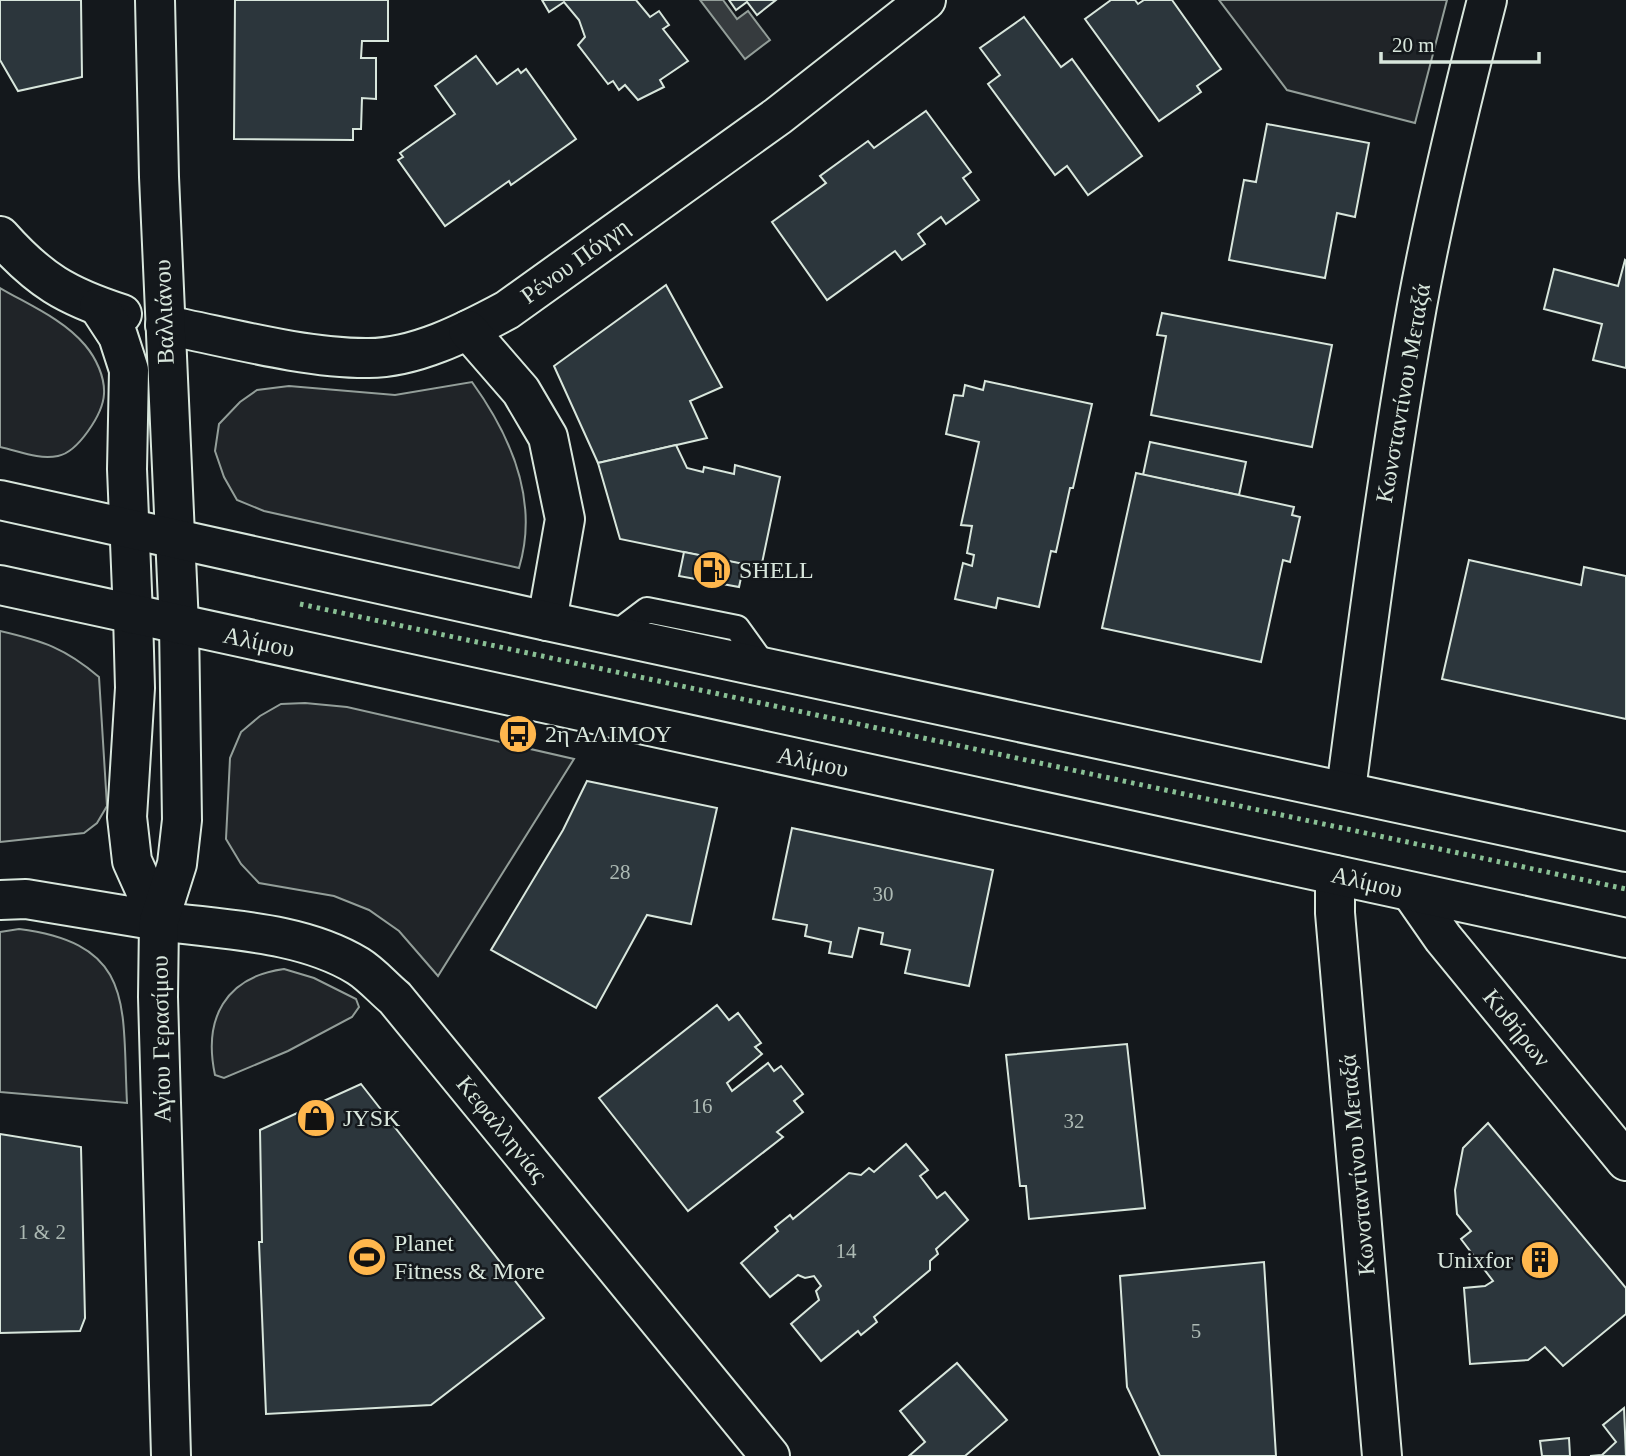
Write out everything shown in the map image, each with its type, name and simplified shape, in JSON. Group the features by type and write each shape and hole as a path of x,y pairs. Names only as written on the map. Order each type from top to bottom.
{"street":[{"name":"Βαλλιάνου","path":"155,0 165,325 179,625"},
{"name":"Ρένου Πόγγη","path":"0,236 28,268 76,300 99,307 165,325 300,350 368,359 413,350 468,330 507,310 778,116 926,0"},
{"name":"Κωνσταντίνου Μεταξά","path":"1346,790 1376,552 1417,304 1450,147 1487,0"},
{"name":"Βαλλιάνου","path":"99,307 118,336 129,370 127,469 133,615"},
{"path":"468,330 521,391 548,437 565,519 547,621"},
{"path":"0,500 547,621 1626,852"},
{"name":"Αλίμου","path":"0,585 1626,938"},
{"path":"133,615 135,688 127,817 132,861 159,921"},
{"name":"Αγίου Γερασίμου","path":"171,1456 158,997 159,921 177,864 182,820 179,625"},
{"name":"Κωνσταντίνου Μεταξά","path":"1335,875 1336,927 1382,1456"},
{"name":"Κυθήρων","path":"1411,892 1443,938 1626,1161"},
{"name":"Κεφαλληνίας","path":"0,900 26,899 280,938 317,948 359,966 403,1008 770,1456"}],"shaded area":[{"path":"700,0 723,0 737,19 748,11 770,40 745,59"},
{"path":"1219,0 1447,0 1415,123 1287,90"},
{"path":"0,288 67,328 85,345 99,368 104,394 99,412 81,440 66,453 58,456 36,456 0,447"},
{"path":"472,382 499,425 518,470 526,519 519,568 264,511 237,500 224,477 215,451 219,424 240,402 257,390 289,386 395,395"},
{"path":"0,631 29,638 64,652 99,677 107,806 97,823 84,833 0,842"},
{"path":"281,704 347,707 574,759 438,976 399,931 369,910 334,896 259,883 241,864 226,839 230,758 241,732 260,716"},
{"path":"19,929 57,937 85,949 103,965 115,985 121,1009 127,1103 0,1092 0,932"},
{"path":"284,969 314,978 356,999 359,1007 352,1017 288,1051 224,1078 215,1075 212,1036 223,1004 233,991 247,981"}],"building":[{"path":"0,0 81,0 82,77 18,91 0,60"},
{"path":"235,0 388,0 388,41 362,41 361,58 376,58 376,99 362,98 361,129 353,129 353,140 234,139"},
{"path":"542,0 636,0 650,17 659,11 669,25 663,29 688,61 660,80 664,87 638,100 625,85 619,90 613,81 608,84 578,45 585,37 579,20 564,2 549,12"},
{"path":"729,0 776,0 757,15 747,2 736,10"},
{"path":"1111,0 1135,0 1138,4 1144,0 1172,0 1221,69 1197,86 1201,92 1159,121 1085,19"},
{"path":"1024,17 1061,67 1072,59 1142,156 1088,195 1067,166 1055,175 988,84 1000,75 980,48"},
{"path":"476,56 497,84 518,69 521,73 526,69 576,139 511,185 509,181 445,226 398,160 403,157 400,153 455,114 435,86"},
{"path":"926,111 971,172 963,178 979,200 946,224 941,217 918,234 925,244 902,260 895,251 827,300 772,222 826,183 820,176 868,141 874,148"},
{"path":"1267,124 1369,143 1355,217 1337,213 1325,278 1229,260 1244,180 1256,182"},
{"path":"1625,260 1626,368 1593,360 1602,324 1544,309 1554,269 1618,286"},
{"path":"666,285 722,387 690,401 707,438 598,463 554,366"},
{"path":"1162,313 1332,345 1312,447 1151,415 1166,336 1157,335"},
{"path":"985,381 1092,404 1073,488 1070,488 1056,552 1051,551 1039,607 998,598 996,608 955,599 963,563 972,566 974,555 967,553 972,526 961,525 979,442 946,434 954,395 963,396 965,385 983,390"},
{"path":"1150,442 1246,462 1239,495 1143,475"},
{"path":"676,445 687,468 703,472 704,467 734,474 735,465 780,477 761,568 620,539 598,463"},
{"path":"1136,473 1294,507 1292,515 1300,517 1290,562 1283,560 1261,662 1102,628"},
{"name":"SHELL","path":"684,552 744,564 739,587 679,576"},
{"path":"1469,560 1581,585 1584,567 1626,576 1626,719 1442,679"},
{"path":"587,781 717,808 691,924 647,915 596,1008 491,950 563,830"},
{"path":"792,828 993,870 969,986 905,973 910,950 881,944 883,933 859,928 852,957 829,953 831,942 805,936 807,925 773,919"},
{"path":"717,1005 729,1020 738,1013 761,1043 755,1047 762,1054 727,1083 732,1091 768,1063 774,1071 781,1066 803,1094 794,1101 803,1112 777,1132 783,1137 688,1211 599,1098"},
{"path":"1127,1044 1145,1208 1029,1219 1026,1186 1020,1186 1006,1055"},
{"path":"361,1084 544,1318 431,1405 266,1414 259,1242 262,1242 260,1130"},
{"name":"Unixfor","path":"1488,1123 1626,1288 1626,1314 1563,1366 1545,1347 1528,1360 1470,1364 1464,1288 1485,1286 1493,1281 1461,1239 1471,1231 1457,1214 1455,1190 1463,1148"},
{"path":"0,1134 81,1147 85,1318 80,1331 0,1333"},
{"path":"906,1144 928,1170 920,1176 937,1198 945,1192 968,1220 936,1249 938,1254 930,1261 930,1270 874,1317 877,1322 861,1335 858,1331 821,1361 791,1324 819,1300 816,1291 821,1286 814,1276 805,1278 798,1275 770,1297 741,1263 778,1231 775,1227 790,1215 793,1219 849,1173 861,1175 869,1168 874,1172"},
{"path":"1264,1262 1276,1456 1160,1456 1127,1387 1120,1276"},
{"path":"957,1363 1007,1420 965,1456 909,1456 925,1442 900,1411"},
{"path":"1624,1408 1626,1456 1590,1456 1602,1455 1616,1442 1603,1425"},
{"path":"1569,1438 1570,1456 1542,1456 1540,1441"}],"hedge":[{"path":"300,604 1626,889"}],"place":[{"name":"SHELL","path":"712,570"},
{"name":"2η ΑΛΙΜΟΥ","path":"518,734"},
{"name":"JYSK","path":"316,1118"},
{"name":"Planet Fitness & More","path":"367,1257"},
{"name":"Unixfor","path":"1540,1260"}]}
